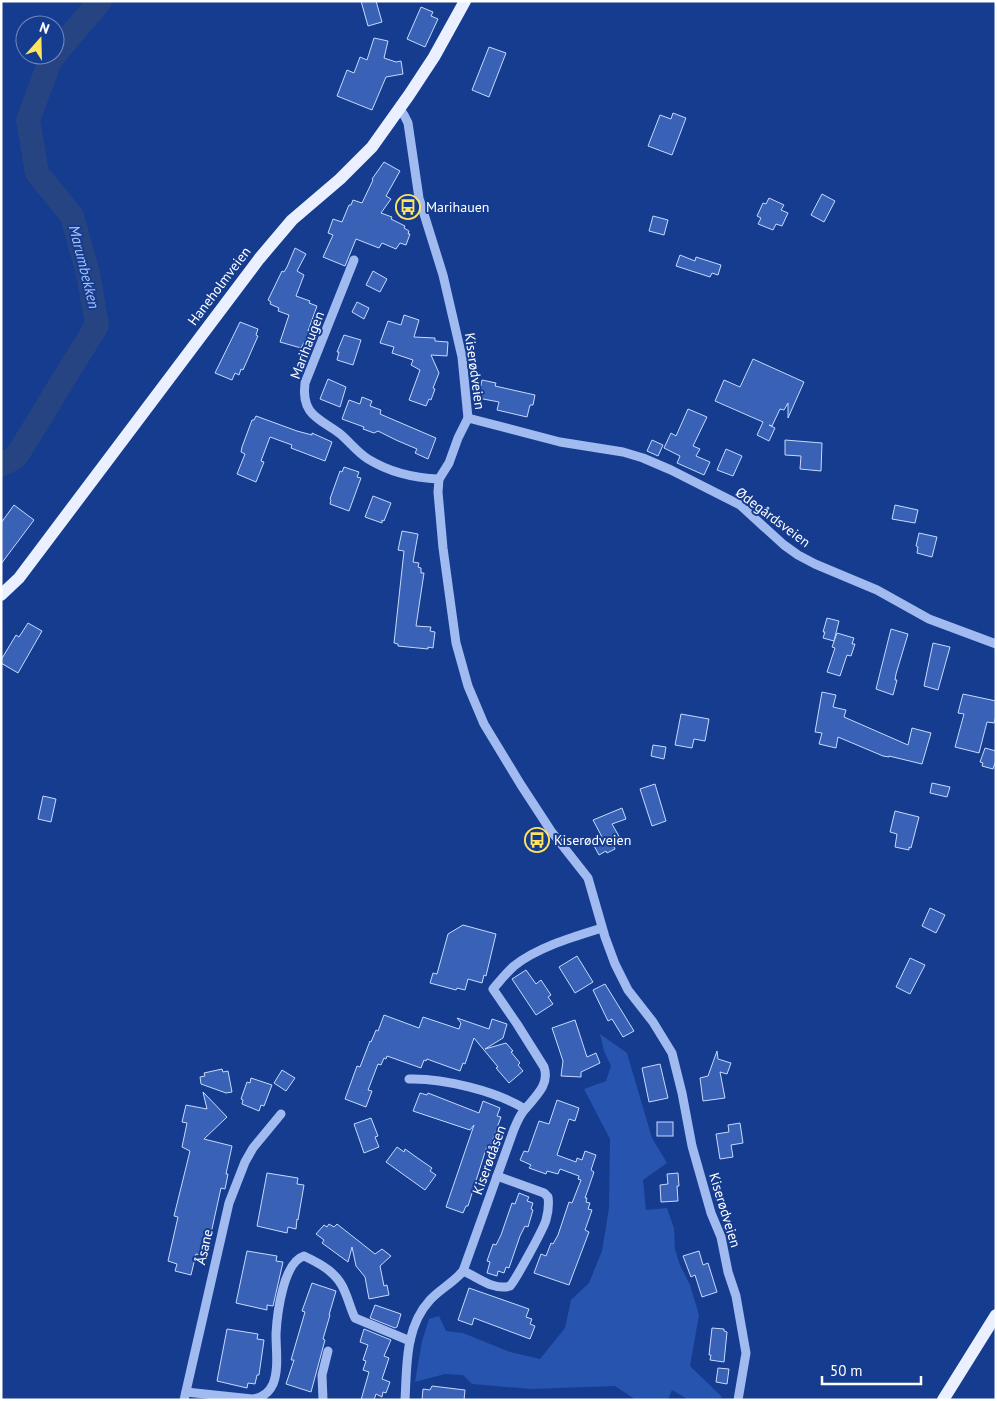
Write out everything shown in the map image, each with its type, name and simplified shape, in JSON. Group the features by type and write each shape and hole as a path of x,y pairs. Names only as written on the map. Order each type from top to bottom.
{"main road":[{"name":"Haneholmveien","path":"1,595 19,578 258,259 300,212 360,161 372,147 434,57 465,1"},
{"path":"943,1400 996,1315"}],"street":[{"name":"Kiserødveien","path":"399,110 408,123 420,198 443,275 462,357 468,418 449,463 439,479 439,506 443,548 456,643 468,686 484,724 520,785 551,831 588,878 602,928 615,964 628,990 653,1022 672,1053 692,1146 711,1212 721,1237 728,1272 736,1296 746,1353 738,1400"},
{"name":"Marihaugen","path":"354,260 305,383 305,400 316,418 345,438 368,458 400,473 421,478 439,479"},
{"name":"Ødegårdsveien","path":"468,418 560,442 623,452 643,458 740,505 784,545 815,564 864,584 929,619 996,644"},
{"name":"Kiserødåsen","path":"405,1400 410,1341 414,1324 420,1312 433,1296 453,1282 463,1271 514,1129 525,1109 542,1090 544,1084 545,1071 517,1024 493,989 514,967 526,958 602,928"},
{"path":"409,1079 432,1080 470,1087 513,1102 525,1109"},
{"name":"Åsane","path":"185,1396 229,1203 245,1162 253,1148 281,1114"},
{"path":"463,1271 488,1284 500,1287 510,1286 517,1277 545,1224 548,1214 548,1197 497,1176"},
{"path":"185,1396 252,1400 266,1394 274,1382 276,1370 276,1333 280,1305 290,1267 300,1257 304,1256 318,1262 332,1272 345,1290 355,1318 410,1341"},
{"path":"323,1400 322,1375 328,1351"}],"shaded area":[{"path":"600,1034 627,1053 652,1138 667,1163 643,1180 646,1210 667,1208 674,1228 675,1249 680,1265 690,1285 699,1315 690,1366 722,1397 717,1400 689,1400 672,1390 668,1400 636,1400 615,1386 531,1389 472,1384 463,1375 445,1374 415,1382 422,1341 429,1319 439,1316 446,1331 463,1333 510,1352 540,1359 565,1328 571,1300 589,1283 602,1251 609,1208 610,1139 584,1089 606,1081 611,1066 604,1051"}],"building":[{"path":"361,1 376,1 382,22 368,26"},
{"path":"421,7 433,12 431,16 438,19 425,47 407,39"},
{"path":"374,38 388,41 384,58 396,62 401,61 403,74 386,77 372,110 337,96 347,70 354,73 360,57 367,60"},
{"path":"489,47 506,53 489,97 472,90"},
{"path":"673,113 686,118 672,155 648,146 660,115 671,119"},
{"path":"384,162 400,171 386,196 391,199 381,213 392,217 391,219 405,226 404,228 409,231 408,234 410,234 406,245 400,243 396,249 382,243 379,248 356,239 345,266 323,257 333,235 328,233 333,219 342,222 353,200 362,203 372,179"},
{"path":"822,194 835,201 824,222 811,215"},
{"path":"769,198 784,205 781,210 788,213 782,226 776,224 773,230 758,224 761,218 757,216 763,203 766,204"},
{"path":"653,216 668,220 664,235 649,231"},
{"path":"295,248 306,254 297,271 304,275 296,296 310,301 309,303 317,306 308,331 310,332 301,348 280,342 289,315 278,311 279,308 270,304 271,302 268,300 282,271 284,272 287,267"},
{"path":"680,255 695,261 696,257 721,265 718,275 712,273 710,277 676,266"},
{"path":"373,271 387,279 380,292 366,285"},
{"path":"357,302 369,308 364,319 352,312"},
{"path":"404,315 419,320 414,337 435,338 435,341 448,342 447,356 431,355 439,373 431,400 429,399 426,406 409,400 420,370 411,365 413,360 392,353 394,347 380,343 388,321 401,325"},
{"path":"240,322 258,329 256,335 258,336 243,370 241,369 239,375 235,373 232,380 215,373"},
{"path":"344,335 361,340 353,365 337,360 339,352 337,352"},
{"path":"753,359 804,382 788,418 788,403 784,410 780,409 772,426 769,425 775,428 769,441 757,435 763,422 715,401 724,380 740,387"},
{"path":"328,379 346,387 340,407 320,399"},
{"path":"482,380 496,383 495,386 535,395 533,405 530,405 527,417 497,410 499,402 478,398"},
{"path":"362,397 372,401 370,406 381,410 380,414 436,438 428,459 415,453 417,449 378,431 374,433 342,419 349,400 360,404"},
{"path":"688,409 707,417 693,446 700,449 696,456 710,462 704,475 677,463 680,456 664,448 671,433 676,436"},
{"path":"256,416 297,431 312,435 312,433 332,442 325,461 291,448 292,445 270,437 261,461 264,462 256,482 237,474 245,454 241,452 242,447 252,420"},
{"path":"652,440 663,445 658,456 647,451"},
{"path":"785,440 822,443 821,471 800,469 801,456 785,455"},
{"path":"726,449 742,456 733,476 717,470"},
{"path":"344,467 359,472 357,477 361,478 349,511 330,504 340,471 342,472"},
{"path":"373,496 391,503 382,523 365,517"},
{"path":"14,505 34,520 1,564 1,523"},
{"path":"895,505 918,510 915,523 892,519"},
{"path":"402,531 418,534 413,562 419,563 418,567 421,568 421,573 424,573 416,626 431,627 430,631 435,632 433,648 398,646 398,644 394,643 404,551 398,550"},
{"path":"919,533 937,537 932,557 917,553 918,547 916,546"},
{"path":"827,618 839,621 834,641 823,638"},
{"path":"28,623 42,631 18,673 1,663 1,660 16,635 19,637"},
{"path":"891,629 908,634 896,674 895,680 897,680 893,695 876,689"},
{"path":"837,633 854,638 852,644 855,644 851,656 847,655 840,676 827,672 835,648 832,647"},
{"path":"933,643 950,647 938,690 924,686"},
{"path":"822,692 836,695 833,707 846,710 844,717 908,745 912,728 931,733 922,764 883,756 838,737 836,748 819,744 822,733 815,732"},
{"path":"963,694 996,701 994,723 987,722 979,753 955,747 964,714 958,713"},
{"path":"681,714 709,719 705,741 694,739 692,748 675,745"},
{"path":"653,745 666,747 664,759 651,756"},
{"path":"985,748 996,751 993,769 982,766 983,763 980,762"},
{"path":"932,783 950,787 947,797 930,793"},
{"path":"655,784 666,821 652,826 640,789"},
{"path":"43,796 56,799 51,822 38,819"},
{"path":"622,808 626,819 612,824 620,838 612,842 615,849 599,855 592,842 602,837 593,820"},
{"path":"895,811 919,817 909,850 895,847 897,834 890,832"},
{"path":"930,908 945,915 936,933 922,926"},
{"path":"463,925 496,934 486,976 484,975 482,983 468,979 465,990 457,988 456,990 430,983 433,973 437,974 448,934"},
{"path":"577,956 593,982 575,993 559,967"},
{"path":"910,958 925,965 910,994 896,987"},
{"path":"526,970 536,984 541,980 551,995 548,997 553,1004 536,1015 512,979"},
{"path":"605,984 634,1031 623,1037 612,1019 608,1021 593,990"},
{"path":"384,1015 419,1028 423,1017 459,1029 461,1023 457,1018 489,1029 492,1019 507,1024 503,1038 485,1049 506,1043 513,1051 511,1052 520,1063 518,1065 523,1071 509,1083 474,1038 465,1064 463,1063 460,1071 427,1059 426,1061 424,1060 421,1068 387,1056 381,1065 378,1064 368,1090 372,1091 366,1107 345,1099 357,1066 360,1067 370,1041 376,1030 378,1031"},
{"path":"575,1020 587,1057 596,1053 600,1063 581,1072 581,1077 561,1076 563,1061 552,1028"},
{"path":"717,1051 718,1059 731,1063 727,1074 720,1072 725,1098 703,1101 700,1078 708,1076"},
{"path":"660,1064 668,1098 649,1102 642,1068"},
{"path":"222,1069 223,1072 228,1071 232,1092 226,1093 201,1084 200,1077 205,1076 204,1073"},
{"path":"282,1070 295,1078 286,1091 274,1083"},
{"path":"251,1078 272,1085 264,1106 261,1105 259,1111 242,1104 243,1100 241,1099 247,1082 250,1083"},
{"path":"203,1092 227,1117 204,1139 232,1146 225,1189 221,1188 206,1256 196,1254 191,1275 175,1271 177,1264 168,1261 178,1217 174,1216 190,1151 182,1147 187,1123 182,1122 186,1105 207,1109"},
{"path":"420,1093 427,1095 428,1093 479,1113 483,1101 500,1108 497,1116 501,1117 490,1147 487,1146 468,1206 466,1206 463,1213 446,1207 474,1125 470,1130 413,1111"},
{"path":"557,1100 579,1108 575,1121 569,1119 557,1155 576,1162 577,1158 582,1160 585,1151 596,1155 591,1170 594,1172 585,1198 587,1198 586,1202 590,1203 588,1209 592,1210 585,1230 589,1232 569,1285 534,1273 541,1254 546,1256 551,1243 553,1244 558,1235 569,1202 572,1203 581,1180 578,1179 579,1176 560,1169 558,1174 547,1171 546,1174 529,1168 531,1165 520,1160 524,1151 528,1152 539,1121 549,1124"},
{"path":"371,1118 378,1136 375,1137 379,1147 364,1153 354,1124"},
{"path":"657,1122 673,1122 673,1136 657,1136"},
{"path":"740,1123 743,1143 731,1145 733,1157 720,1159 716,1134 729,1132 728,1125"},
{"path":"397,1147 404,1152 405,1149 432,1168 430,1171 436,1175 425,1190 386,1162"},
{"path":"267,1173 298,1178 297,1184 304,1185 296,1229 288,1227 287,1233 257,1226"},
{"path":"678,1173 678,1201 661,1202 660,1185 668,1184 667,1174"},
{"path":"519,1193 529,1197 527,1201 533,1203 528,1227 525,1226 520,1236 509,1268 506,1267 504,1273 498,1271 497,1276 487,1273 490,1262 487,1261 493,1244 496,1245 512,1203 515,1204"},
{"path":"329,1224 334,1227 337,1224 375,1254 382,1249 391,1256 380,1266 384,1286 387,1285 389,1295 369,1299 365,1277 356,1266 352,1247 348,1262 322,1243 324,1240 316,1234 324,1225 327,1227"},
{"path":"247,1251 277,1256 276,1261 283,1262 273,1306 267,1305 267,1310 236,1303"},
{"path":"699,1251 703,1265 708,1263 717,1292 702,1297 695,1275 691,1277 683,1256"},
{"path":"312,1283 336,1291 311,1392 286,1384 294,1360 291,1360 305,1312 302,1311"},
{"path":"469,1288 529,1309 526,1317 532,1319 530,1324 535,1326 530,1339 474,1318 472,1325 458,1320"},
{"path":"375,1305 401,1314 397,1327 395,1328 370,1318"},
{"path":"712,1328 724,1329 727,1332 724,1362 710,1360"},
{"path":"227,1329 258,1334 257,1339 264,1340 259,1375 257,1375 255,1384 248,1383 247,1388 217,1381"},
{"path":"364,1329 391,1340 384,1356 389,1358 382,1379 390,1382 386,1393 383,1392 382,1397 376,1394 374,1400 361,1400 369,1372 363,1370 366,1361 363,1360 368,1345 360,1342"},
{"path":"718,1368 729,1369 727,1384 716,1382"},
{"path":"432,1386 465,1390 464,1400 422,1400 423,1389 430,1390"}],"waterway":[{"name":"Marumbekken","path":"65,42 100,1"},
{"name":"Marumbekken","path":"1,465 16,457 97,325 88,273 72,216 37,173 28,120 49,65"}],"place":[{"name":"Marihauen","path":"408,207"},
{"name":"Kiserødveien","path":"537,840"}]}
